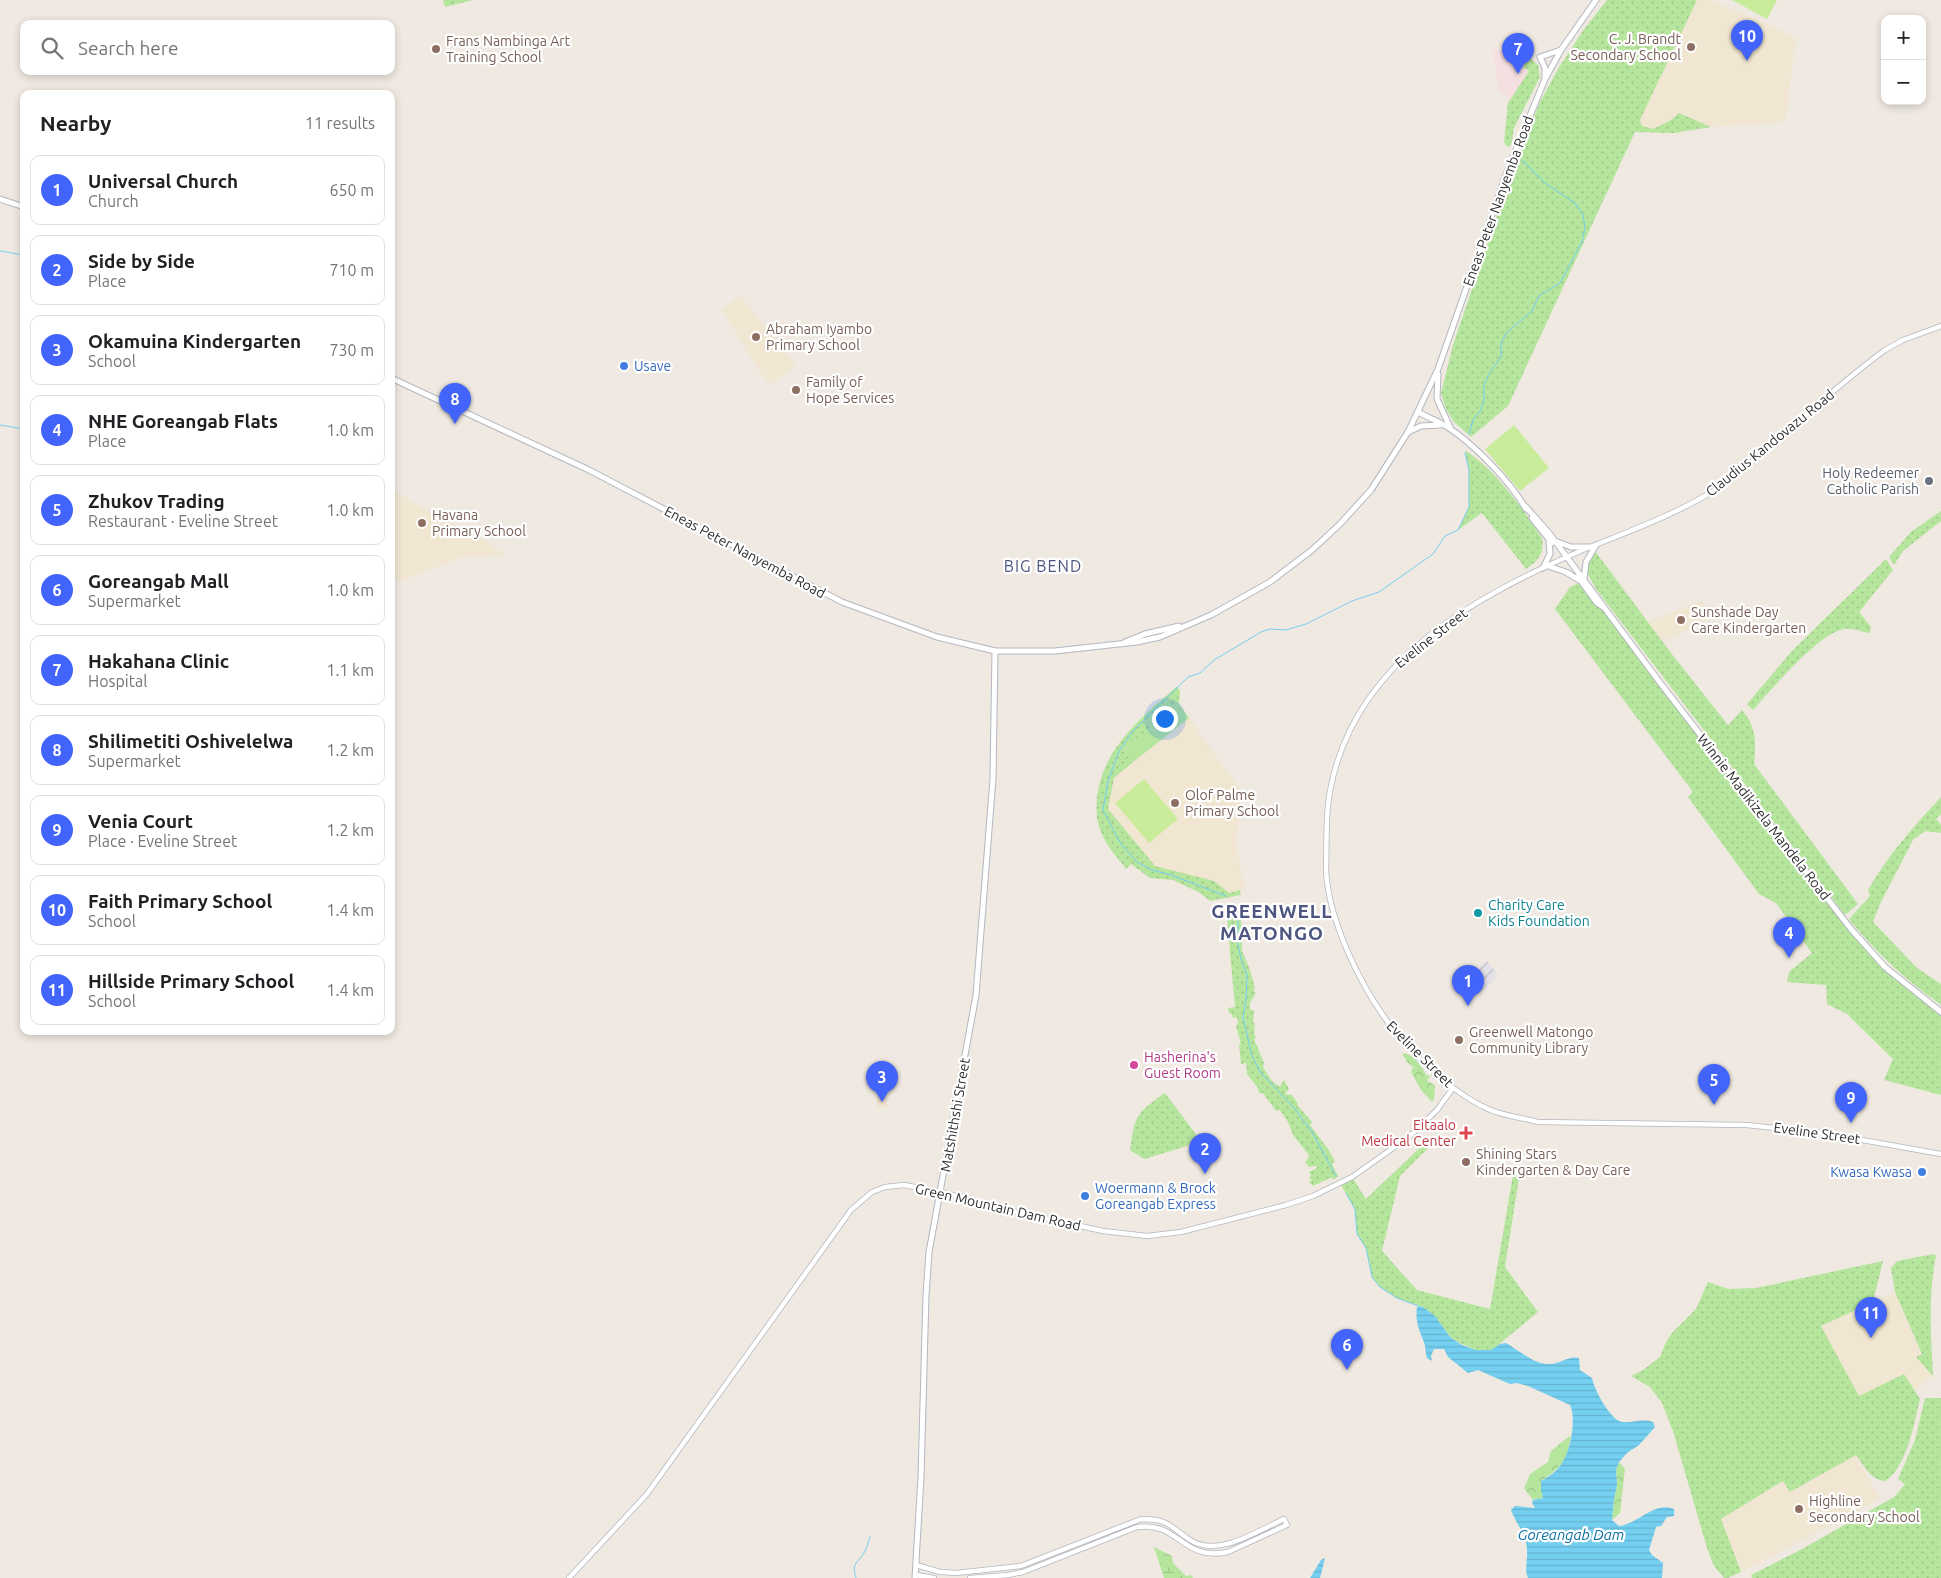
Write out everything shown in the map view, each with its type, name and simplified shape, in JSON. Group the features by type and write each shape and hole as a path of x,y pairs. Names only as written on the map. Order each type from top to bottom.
{"main road":[{"name":"Eneas Peter Nanyemba Road","path":"395,380 589,470 842,602 937,637 996,651 1054,651 1155,638 1226,607 1270,582 1312,550 1340,524 1370,490 1408,432 1438,369 1508,172 1545,79 1560,50 1596,0"},
{"path":"1545,79 1545,68 1540,58 1560,50"},
{"path":"0,199 20,206"},
{"path":"1438,369 1437,399 1452,430"},
{"name":"Winnie Madikizela Mandela Road","path":"1418,412 1452,430 1485,459 1552,540 1598,603 1851,929 1885,967 1941,1012"},
{"path":"1408,432 1425,425 1446,426"},
{"path":"1590,548 1571,547 1552,540 1546,567 1566,572 1583,581 1586,562 1596,545"},
{"name":"Matshithshi Street","path":"916,1577 926,1295 931,1241 976,995 992,788 996,651"}],"street":[{"name":"Claudius Kandovazu Road","path":"1566,558 1682,508 1717,490 1885,350 1903,340 1941,326"},
{"name":"Eveline Street","path":"1566,558 1462,612 1398,662 1365,704 1349,731 1331,786 1327,816 1327,882 1336,920 1347,948 1368,991 1387,1022 1410,1048 1453,1088 1491,1110 1538,1122 1760,1125 1823,1133 1941,1154"},
{"name":"Green Mountain Dam Road","path":"569,1578 647,1494 856,1205 872,1192 896,1186 915,1186 1002,1209 1103,1231 1147,1236 1181,1232 1286,1205 1352,1177 1410,1136 1437,1110 1453,1088"},
{"path":"916,1565 940,1572 956,1573 1021,1566 1142,1519 1161,1520 1169,1523 1196,1543 1210,1547 1228,1545 1284,1519 1287,1525 1228,1552 1219,1554 1209,1554 1191,1549 1172,1534 1155,1526 1137,1527 1023,1572 970,1578"},
{"path":"916,1577 934,1578"}],"shaded area":[{"path":"1697,0 1710,0 1772,26 1796,39 1785,122 1711,127 1679,113 1671,120 1653,129 1642,126 1640,120"},
{"path":"1511,47 1535,61 1540,77 1532,89 1508,103 1506,92 1499,92 1493,51"},
{"name":"Abraham Iyambo Primary School","path":"740,295 796,365 771,384 764,378 722,310"},
{"name":"Havana Primary School","path":"395,491 428,511 476,535 506,555 465,556 401,581 395,577"},
{"name":"Sunshade Day Care Kindergarten","path":"1700,601 1715,611 1712,618 1663,641 1648,622"},
{"name":"Olof Palme Primary School","path":"1189,718 1244,795 1239,800 1243,806 1238,825 1236,845 1245,889 1229,893 1214,881 1155,867 1108,809 1114,778"},
{"path":"1487,961 1498,975 1481,992 1467,979"},
{"path":"877,1096 886,1097 888,1108 877,1107"},
{"path":"1895,1292 1922,1355 1917,1357 1933,1376 1915,1390 1904,1374 1859,1396 1821,1326"},
{"name":"Highline Secondary School","path":"1855,1455 1880,1499 1741,1572 1721,1519 1783,1481 1790,1492"}],"green space":[{"path":"443,0 473,0 445,7"},
{"path":"1607,0 1697,0 1640,120 1642,126 1653,129 1671,120 1679,113 1711,127 1674,133 1635,132 1508,406 1471,437 1454,422 1446,409 1441,393 1453,345 1511,174 1540,102 1558,69 1584,29"},
{"path":"1732,0 1777,0 1767,19"},
{"path":"1529,57 1538,65 1540,77 1514,128 1509,147 1504,142 1508,103 1529,71 1523,67"},
{"path":"1514,425 1549,468 1520,491 1485,449"},
{"path":"1465,450 1498,479 1542,538 1543,543 1540,556 1526,569 1482,513 1458,530 1469,507 1469,470"},
{"path":"1941,511 1941,521 1903,551 1894,565 1889,557 1911,532"},
{"path":"1595,551 1671,653 1728,725 1742,710 1747,717 1754,735 1754,764 1858,904 1845,915 1596,589 1587,572 1591,556"},
{"path":"1886,559 1893,570 1859,612 1871,627 1870,633 1844,629 1822,640 1783,677 1753,710 1747,704 1793,650"},
{"path":"1581,582 1735,780 1885,967 1941,1012 1941,1095 1884,1080 1893,1059 1847,1014 1827,1004 1826,985 1787,982 1789,972 1812,953 1776,903 1759,894 1688,797 1693,792 1555,609 1570,587"},
{"path":"1176,687 1180,690 1179,704 1123,750 1133,762 1114,778 1108,809 1155,866 1214,881 1229,893 1240,890 1241,895 1210,901 1200,893 1173,880 1150,878 1131,864 1126,869 1107,843 1099,825 1097,797 1101,779 1115,749 1137,723"},
{"path":"1179,704 1189,718 1133,762 1123,750"},
{"path":"1144,779 1178,819 1149,843 1115,803"},
{"path":"1941,797 1941,814 1936,819 1941,825 1941,833 1925,831 1913,840 1880,904 1873,922 1917,968 1941,984 1941,1005 1892,965 1849,919 1870,896 1868,890 1893,853"},
{"path":"1238,905 1241,915 1242,951 1255,988 1253,991 1256,993 1250,1003 1250,1009 1254,1011 1253,1023 1255,1023 1254,1033 1256,1038 1254,1039 1264,1063 1263,1067 1277,1085 1280,1086 1284,1080 1289,1089 1285,1094 1292,1095 1297,1105 1312,1122 1310,1125 1335,1161 1332,1164 1338,1176 1335,1179 1330,1178 1313,1186 1309,1182 1312,1180 1309,1178 1311,1175 1309,1172 1317,1168 1316,1166 1309,1167 1305,1162 1309,1157 1308,1154 1293,1135 1288,1122 1280,1110 1276,1111 1263,1093 1259,1093 1258,1088 1247,1074 1246,1063 1241,1064 1239,1045 1241,1044 1236,1026 1238,1023 1237,1017 1233,1018 1228,1008 1235,1007 1226,908"},
{"path":"1405,1053 1418,1062 1426,1075 1431,1076 1427,1080 1435,1086 1432,1102 1421,1090 1411,1072 1413,1067 1402,1055"},
{"path":"1165,1093 1198,1137 1187,1146 1144,1159 1130,1150 1136,1122 1138,1116 1148,1105"},
{"path":"1432,1136 1430,1146 1400,1176 1382,1251 1417,1290 1490,1309 1514,1169 1530,1170 1519,1178 1505,1267 1538,1312 1492,1350 1476,1350 1462,1344 1450,1337 1435,1316 1423,1307 1397,1298 1380,1287 1372,1277 1366,1248 1357,1234 1355,1209 1340,1183 1352,1177 1366,1199"},
{"path":"1934,1254 1936,1256 1933,1271 1931,1316 1933,1376 1916,1357 1922,1354 1895,1292 1891,1268 1897,1261"},
{"path":"1883,1261 1873,1302 1821,1326 1859,1396 1904,1374 1920,1399 1912,1432 1899,1466 1893,1475 1885,1481 1880,1480 1871,1475 1856,1455 1790,1492 1783,1481 1721,1519 1741,1572 1724,1578 1714,1566 1707,1548 1673,1431 1662,1403 1650,1387 1631,1376 1643,1370 1660,1357 1672,1333 1696,1309 1708,1282 1728,1289 1756,1288"},
{"path":"1925,1398 1941,1398 1941,1578 1752,1578 1751,1575 1802,1549 1894,1497 1905,1484 1898,1479 1915,1440"},
{"path":"1571,1435 1563,1462 1555,1471 1541,1481 1543,1498 1533,1500 1524,1488 1530,1474 1548,1462 1551,1451"},
{"path":"1619,1462 1625,1469 1620,1513 1612,1520 1617,1485 1616,1470"},
{"path":"1154,1547 1172,1556 1173,1563 1186,1576 1191,1575 1193,1578 1164,1578"}],"water":[{"name":"Goreangab Dam","path":"1417,1307 1423,1307 1435,1316 1450,1337 1462,1345 1476,1350 1491,1350 1500,1344 1506,1343 1532,1359 1543,1363 1552,1364 1575,1357 1579,1358 1580,1370 1592,1378 1599,1396 1617,1420 1622,1422 1645,1420 1653,1422 1655,1427 1639,1445 1627,1453 1619,1462 1616,1470 1617,1485 1612,1520 1619,1526 1626,1525 1660,1508 1674,1509 1674,1516 1667,1517 1661,1526 1656,1527 1649,1550 1652,1555 1663,1563 1662,1578 1528,1578 1526,1572 1526,1544 1511,1510 1515,1506 1535,1508 1532,1503 1533,1500 1543,1498 1541,1481 1552,1474 1564,1461 1573,1428 1570,1405 1528,1386 1517,1383 1510,1384 1478,1370 1468,1373 1448,1357 1444,1349 1434,1349 1431,1356 1432,1361 1427,1358 1425,1344 1417,1321"},
{"path":"1325,1558 1320,1578 1310,1578 1321,1560"}],"waterway":[{"path":"1469,434 1473,420 1480,411 1484,400 1484,385 1490,372 1501,357 1501,343 1507,332 1532,311 1539,296 1560,283 1582,242 1585,228 1583,215 1575,203 1545,183 1522,160"},
{"path":"0,251 20,254"},
{"path":"0,425 20,428"},
{"path":"1226,896 1171,875 1152,870 1137,862 1121,844 1103,810 1108,781 1119,751 1132,732 1188,677 1200,673 1214,660 1261,632 1270,629 1286,630 1306,624 1352,601 1379,592 1433,554 1445,536 1458,530 1469,507 1469,470 1465,453"},
{"path":"1235,906 1238,915 1238,945 1247,975 1243,1017 1252,1056 1261,1073 1295,1109 1312,1132 1336,1176"},
{"path":"1346,1193 1355,1209 1357,1234 1366,1248 1372,1277 1380,1287 1397,1298 1421,1307"},
{"path":"856,1578 854,1566 865,1551 870,1537"}],"place":[{"name":"C. J. Brandt Secondary School","path":"1691,47"},
{"name":"Frans Nambinga Art Training School","path":"436,49"},
{"name":"Faith Primary School","path":"1747,61"},
{"name":"Hakahana Clinic","path":"1518,74"},
{"name":"Abraham Iyambo Primary School","path":"756,337"},
{"name":"Usave","path":"624,366"},
{"name":"Family of Hope Services","path":"796,390"},
{"name":"Shilimetiti Oshivelelwa","path":"455,424"},
{"name":"Holy Redeemer Catholic Parish","path":"1929,481"},
{"name":"Havana Primary School","path":"422,523"},
{"name":"Sunshade Day Care Kindergarten","path":"1681,620"},
{"name":"Olof Palme Primary School","path":"1175,803"},
{"name":"Charity Care Kids Foundation","path":"1478,913"},
{"name":"NHE Goreangab Flats","path":"1789,958"},
{"name":"Universal Church","path":"1468,1006"},
{"name":"Greenwell Matongo Community Library","path":"1459,1040"},
{"name":"Hasherina's Guest Room","path":"1134,1065"},
{"name":"Okamuina Kindergarten","path":"882,1102"},
{"name":"Zhukov Trading","path":"1714,1105"},
{"name":"Venia Court","path":"1851,1123"},
{"name":"Eitaalo Medical Center","path":"1466,1133"},
{"name":"Shining Stars Kindergarten & Day Care","path":"1466,1162"},
{"name":"Kwasa Kwasa","path":"1922,1172"},
{"name":"Side by Side","path":"1205,1174"},
{"name":"Woermann & Brock Goreangab Express","path":"1085,1196"},
{"name":"Hillside Primary School","path":"1871,1338"},
{"name":"Goreangab Mall","path":"1347,1370"},
{"name":"Highline Secondary School","path":"1799,1509"}],"district":[{"name":"BIG BEND","path":"1043,566"},
{"name":"GREENWELL MATONGO","path":"1272,922"}]}
